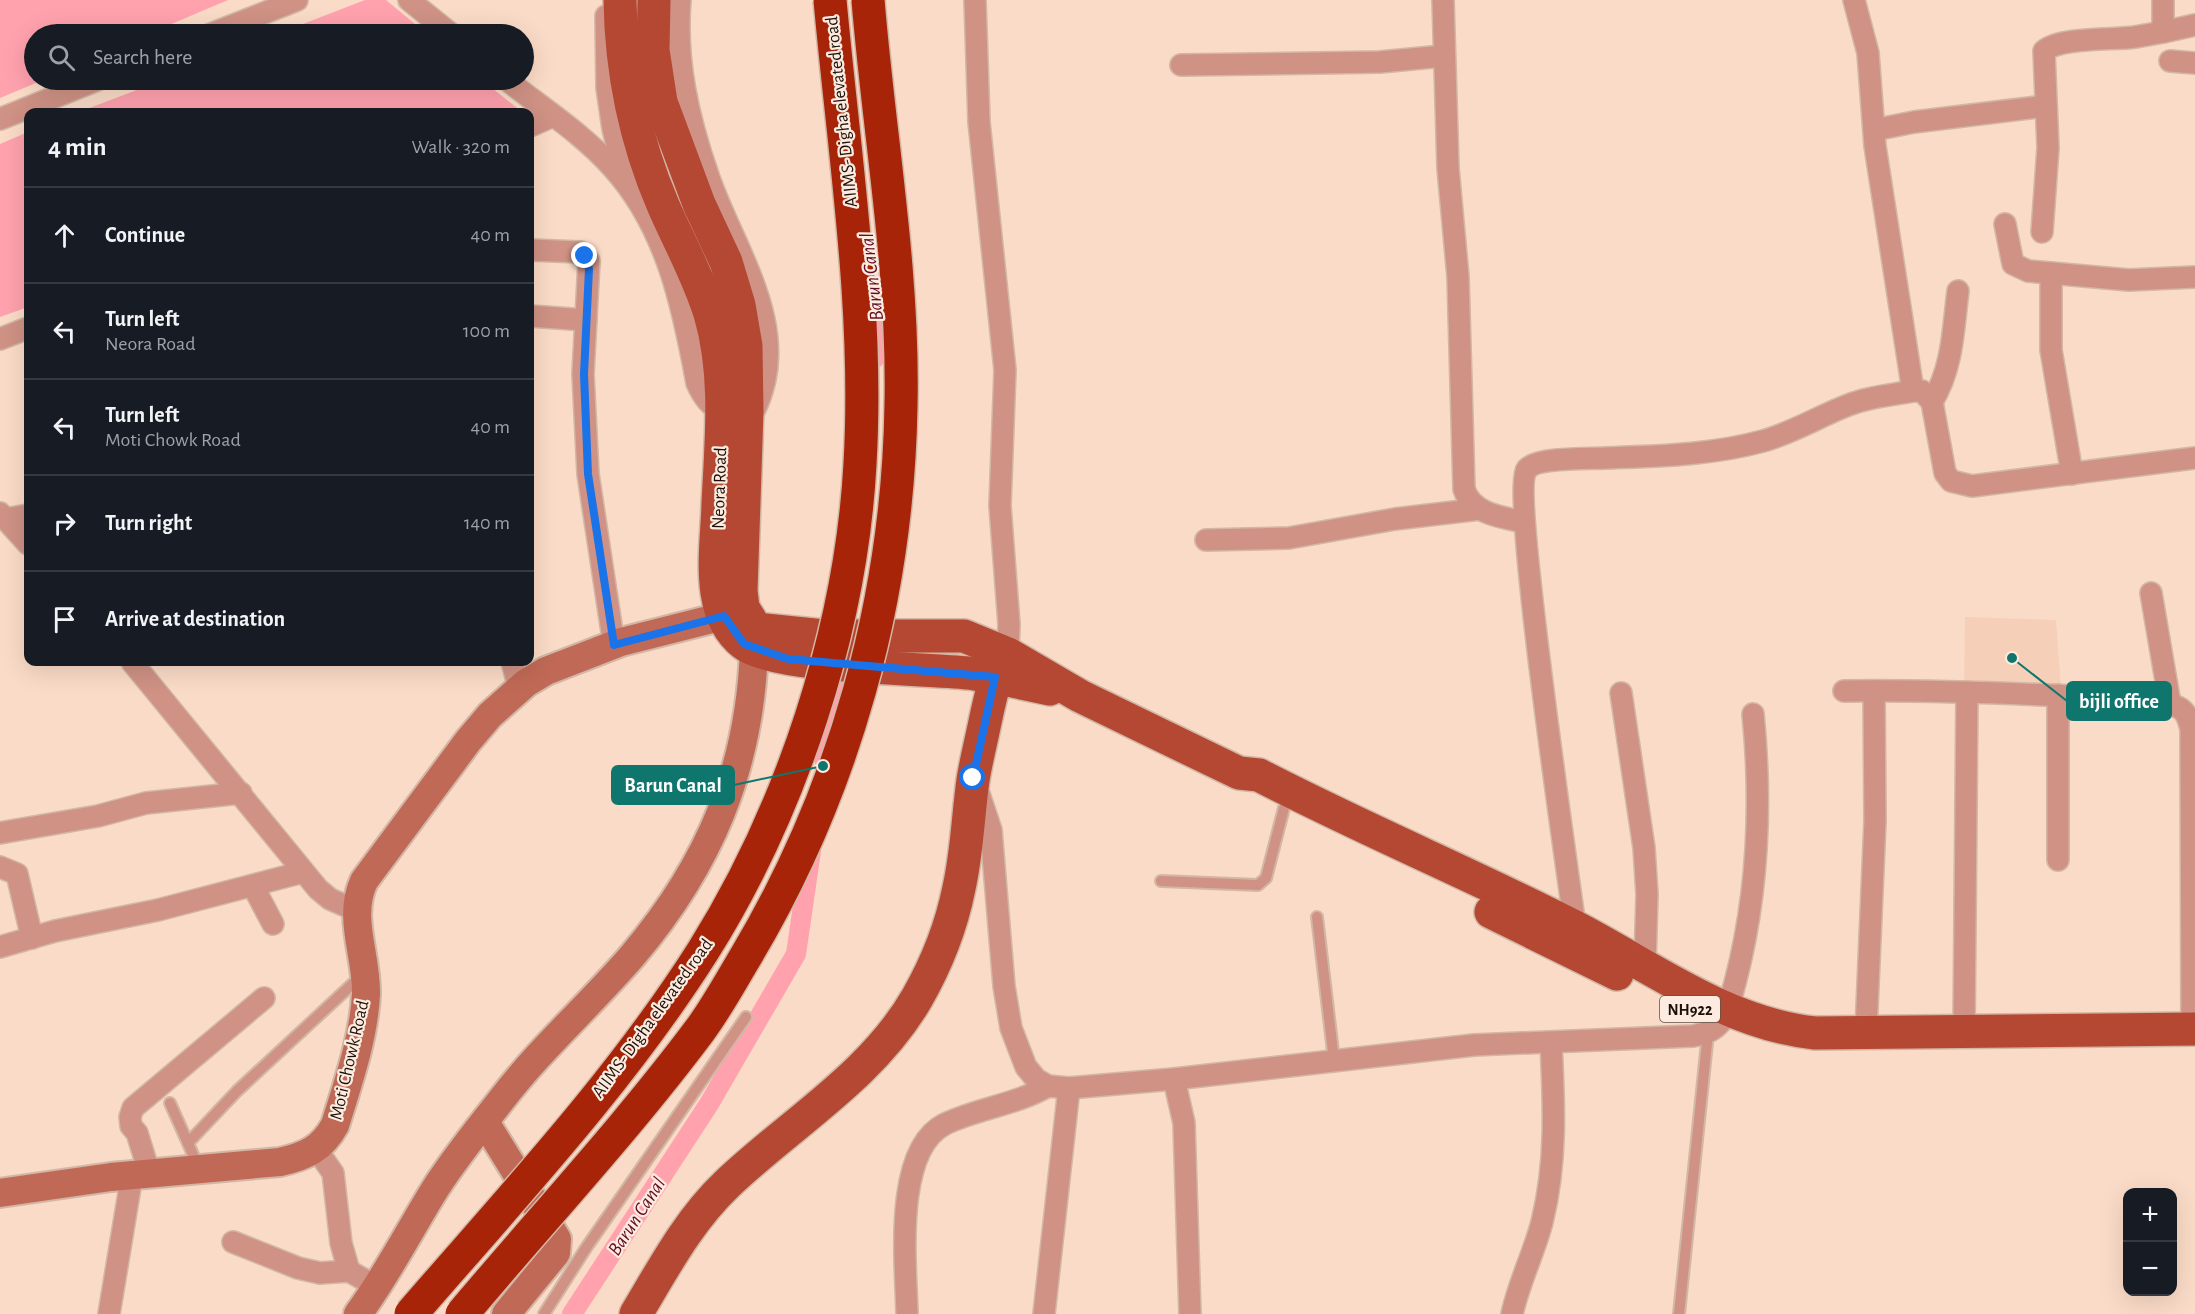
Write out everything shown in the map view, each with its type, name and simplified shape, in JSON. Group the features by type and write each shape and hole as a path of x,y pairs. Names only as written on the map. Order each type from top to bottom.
{"highway":[{"name":"AIIMS- Digha elevated road","path":"411,1314 582,1115 660,1013 703,951 739,887 771,822 817,698 841,605 853,532 860,466 862,405 860,317 830,0"},
{"name":"AIIMS- Digha elevated road","path":"462,1314 611,1140 702,1028 776,905 833,776 855,707 879,610 891,544 902,406 901,325 868,0"}],"main road":[{"path":"620,0 621,47 629,102 663,204 696,272 735,402"},
{"path":"636,1314 680,1241 702,1210 726,1185 841,1088 870,1060 896,1032 941,954 953,918 960,886 973,778 990,668 964,636 822,649 788,659 744,644 734,612 741,591 735,402 746,346 739,305 726,262 699,204 660,102 653,50 654,0"},
{"path":"734,612 756,629 822,649 990,668 1080,696 1239,773 1259,775 1575,927 1645,965 1718,1022 1750,1020 1785,1029 1815,1033 2194,1034"},
{"name":"NH922","path":"1239,773 1251,790 1284,808 1718,1022 1770,1042 1813,1047 2194,1034"}],"street":[{"path":"236,24 297,0"},
{"path":"409,0 439,24"},
{"path":"606,0 607,88 613,129 628,188"},
{"path":"520,90 596,151 628,188 656,236 678,290 697,384 703,397 710,406 735,402 755,409 764,391 766,329 759,296 708,177 689,115 681,67 680,0"},
{"path":"975,0 979,122 1005,370 1000,506 1009,624 990,668"},
{"path":"1443,0 1448,168 1458,277 1464,489 1468,499 1480,509 1524,522"},
{"path":"1854,0 1868,53 1874,130 1913,391"},
{"path":"2163,0 2163,32"},
{"path":"2042,232 2048,148 2044,51 2049,48 2195,26"},
{"path":"1181,65 1359,62 1443,56"},
{"path":"2170,61 2195,63"},
{"path":"27,108 72,90"},
{"path":"1874,130 2046,106"},
{"path":"0,119 24,109"},
{"path":"534,124 553,116"},
{"path":"2005,224 2013,264 2028,271 2129,280 2195,277"},
{"path":"534,250 573,251 585,256 589,269 584,374 588,474 614,645"},
{"path":"2050,273 2051,350 2072,474"},
{"path":"1932,402 1944,382 1951,360 1958,291"},
{"path":"534,316 586,320"},
{"path":"0,339 24,330"},
{"path":"1575,927 1542,680 1524,522 1523,479 1526,470 1532,465 1682,455 1737,447 1789,433 1851,404 1913,391 1922,391 1932,402 1942,461 1951,481 1972,486 2195,458"},
{"path":"1206,540 1289,538 1395,519 1480,509"},
{"path":"3,516 24,515"},
{"path":"3,516 24,540"},
{"path":"2151,593 2182,707 2191,729 2194,1034"},
{"name":"Moti Chowk Road","path":"317,1150 335,1125 363,1018 365,972 355,910 364,881 451,762 490,715 516,675 546,671 614,645 734,612"},
{"path":"358,1314 377,1287 433,1192 503,1097 632,956 687,884 724,804 744,743 751,702 754,649"},
{"path":"135,666 303,872 330,899 355,910"},
{"path":"1866,1032 1875,820 1874,690"},
{"path":"1845,691 2058,695 2182,707"},
{"path":"1964,1032 1966,692"},
{"path":"1621,693 1644,848 1647,894 1645,965"},
{"path":"2058,695 2058,860"},
{"path":"908,1314 906,1212 915,1163 927,1138 947,1123 1059,1087 1174,1078 1474,1045 1693,1036 1718,1022 1745,932 1758,842 1759,794 1753,714"},
{"path":"973,778 991,830 1004,986 1011,1028 1026,1068 1036,1079 1059,1087"},
{"path":"0,833 98,816 146,803 241,793"},
{"path":"0,867 17,874 32,938"},
{"path":"0,947 158,910 303,872"},
{"path":"254,885 273,924"},
{"path":"109,1314 141,1175 137,1133 131,1126 130,1117 133,1107 264,998"},
{"path":"1512,1314 1520,1282 1542,1225 1550,1190 1554,1125 1551,1043"},
{"path":"1174,1078 1184,1123 1190,1314"},
{"path":"1044,1314 1059,1087"},
{"path":"485,1122 556,1239 555,1253 506,1314"},
{"path":"0,1193 141,1175 280,1162 317,1150 333,1173 341,1243 349,1271"},
{"path":"233,1242 298,1268 320,1273 349,1271 377,1287"}],"lane":[{"path":"1161,881 1258,885 1266,878 1284,808"},
{"path":"1317,917 1334,1060"},
{"path":"188,1143 237,1091 365,972"},
{"path":"544,1314 586,1248 746,1017"},
{"path":"1679,1314 1718,1022"},
{"path":"170,1102 199,1169"}],"shaded area":[{"path":"0,0 228,0 172,24 24,24 24,88 0,98"},
{"path":"365,0 386,0 415,24 303,24"},
{"path":"137,90 494,90 517,108 90,108"},
{"path":"24,134 24,308 0,317 0,144"},
{"path":"1965,617 2056,620 2062,702 1964,697"}],"waterway":[{"name":"Barun Canal","path":"873,286 877,324 875,358"},
{"name":"Barun Canal","path":"824,759 841,664"},
{"name":"Barun Canal","path":"572,1314 709,1104 796,954 811,851"}],"place":[{"name":"bijli office","path":"2012,658"},
{"name":"Barun Canal","path":"823,766"}],"route":[{"path":"585,256 589,269 584,374 588,474 614,645 724,616 744,644 788,659 995,677 973,778"}]}
